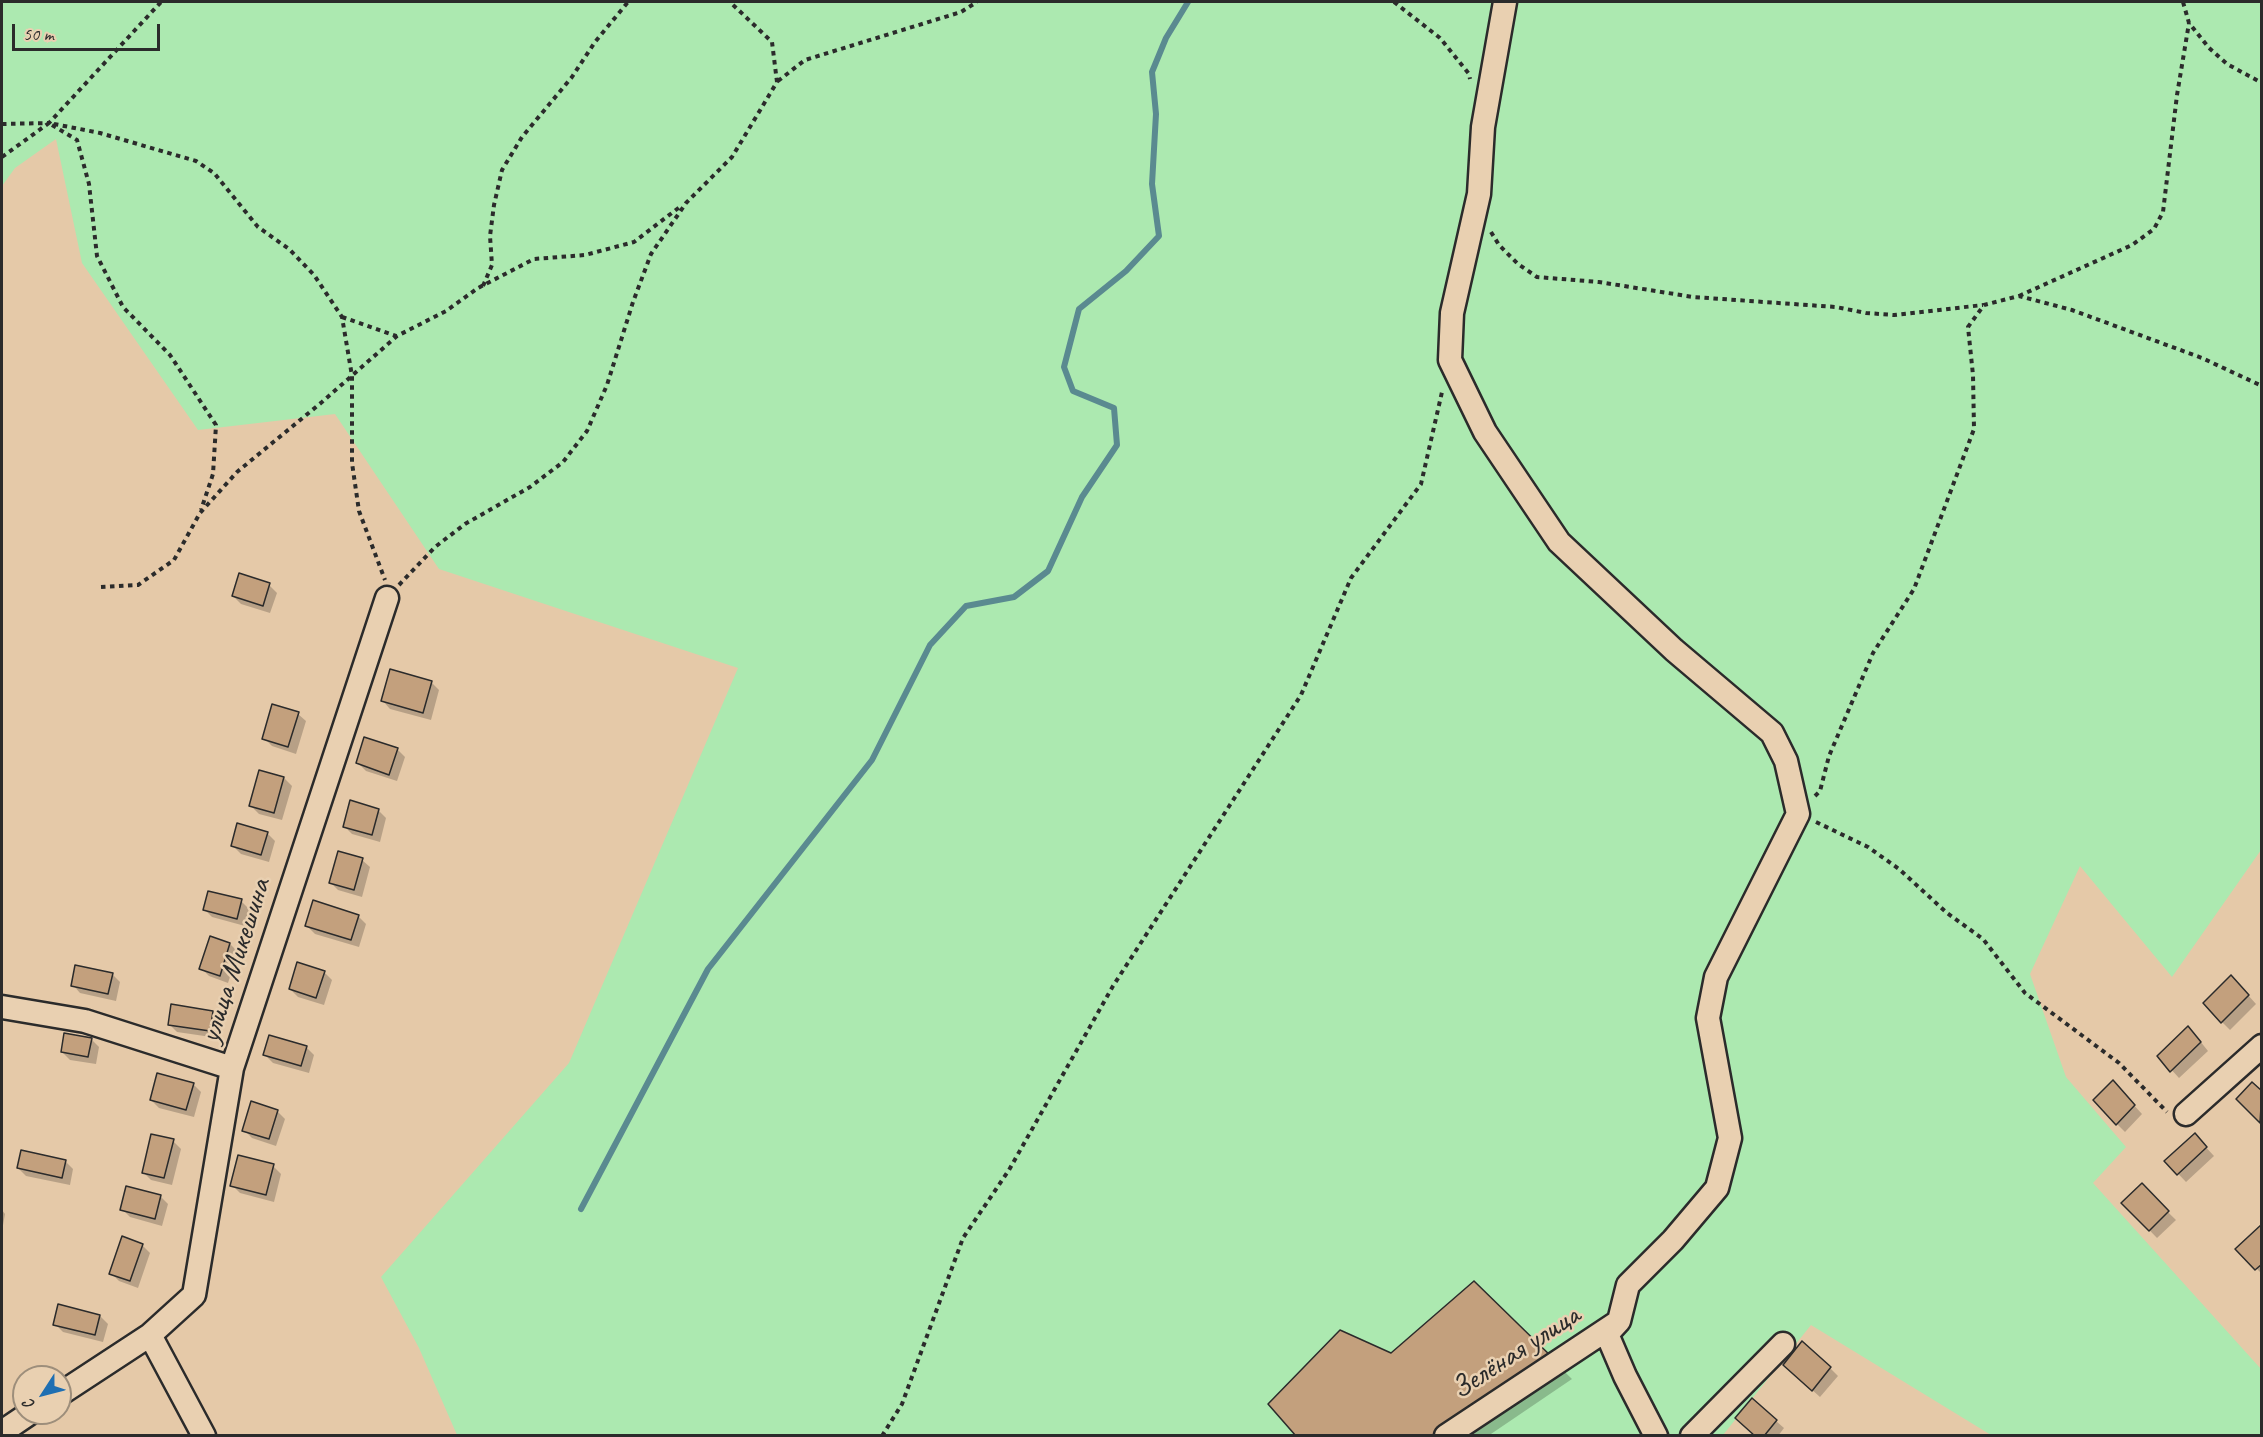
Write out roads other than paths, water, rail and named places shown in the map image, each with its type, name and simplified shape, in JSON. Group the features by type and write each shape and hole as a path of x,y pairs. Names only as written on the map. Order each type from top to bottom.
{"street":[{"path":"1505,2 1483,127 1479,194 1452,313 1450,360 1485,432 1559,542 1674,650 1772,733 1786,761 1798,814 1716,977 1708,1018 1730,1138 1717,1188 1673,1240 1628,1285 1619,1321 1607,1334 1625,1376 1656,1436"},
{"name":"улица Микешина","path":"72,1386 150,1335 194,1296 232,1068 387,598"},
{"path":"2,1007 85,1021 232,1068"},
{"path":"2186,1114 2259,1052"},
{"name":"Зелёная улица","path":"1446,1436 1619,1321"},
{"path":"150,1335 204,1436"},
{"path":"1692,1436 1783,1344"}],"waterway":[{"path":"581,1209 708,969 872,760 930,645 966,606 1014,597 1048,571 1082,497 1117,445 1114,408 1073,391 1064,367 1079,309 1126,271 1159,236 1152,184 1156,114 1152,72 1166,38 1188,2"}]}
